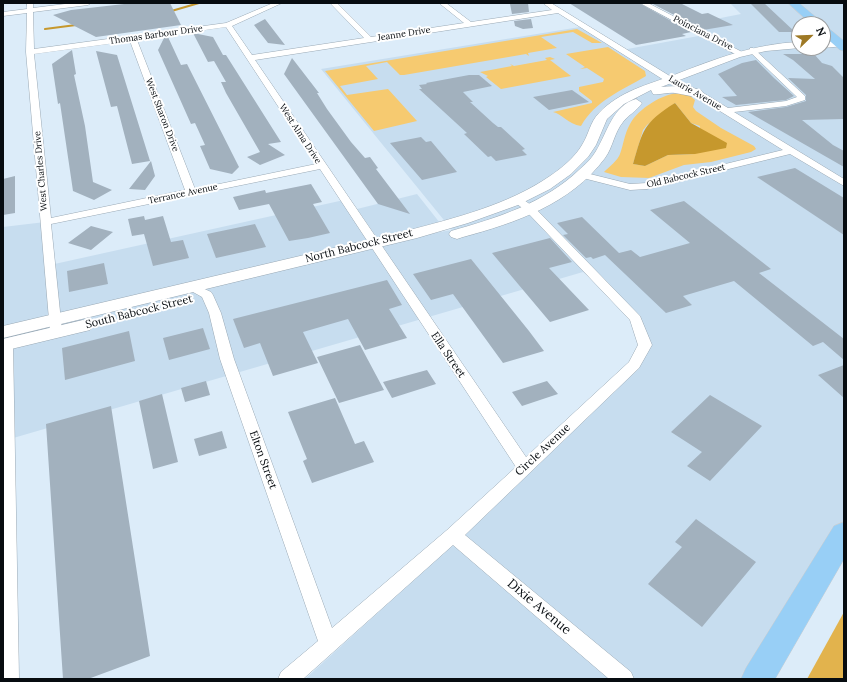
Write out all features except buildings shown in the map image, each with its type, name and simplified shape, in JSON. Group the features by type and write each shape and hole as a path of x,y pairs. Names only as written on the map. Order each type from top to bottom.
{"main road":[{"path":"793,3 808,16"},
{"path":"831,35 843,45"},
{"path":"831,45 843,45"},
{"name":"North Babcock Street","path":"523,204 567,170 589,145 601,119 613,106 630,94 740,53 791,46"},
{"name":"North Babcock Street","path":"275,279 377,249 456,222 561,192 582,175 600,156 615,125 625,112 637,102 656,92 670,80"},
{"path":"656,92 674,89 697,93"},
{"name":"North Babcock Street","path":"56,326 190,287 377,249"},
{"name":"South Babcock Street","path":"4,341 56,326 207,296 275,279"},
{"path":"758,679 844,534"}],"street":[{"path":"3,14 31,7 88,3"},
{"name":"Thomas Barbour Drive","path":"30,52 228,25 279,3"},
{"path":"333,3 369,39"},
{"path":"442,3 469,24"},
{"name":"Laurie Avenue","path":"546,3 670,80 697,93 844,183"},
{"name":"Poinciana Drive","path":"643,3 740,53"},
{"name":"West Charles Drive","path":"31,7 30,52 56,326"},
{"name":"Jeanne Drive","path":"250,58 558,10"},
{"name":"West Alma Drive","path":"228,25 377,249"},
{"name":"West Sharon Drive","path":"133,39 191,192"},
{"path":"726,112 741,107 794,102 802,98 753,50"},
{"name":"Old Babcock Street","path":"582,175 630,188 647,186 790,151"},
{"name":"Terrance Avenue","path":"45,222 321,166"},
{"name":"Circle Avenue","path":"288,679 453,535 524,467 634,366 645,344 636,319 523,204"},
{"name":"Ella Street","path":"377,249 524,467"},
{"path":"190,287 207,296"},
{"name":"Elton Street","path":"207,296 215,313 227,359 328,643"},
{"path":"4,341 9,679"},
{"name":"Dixie Avenue","path":"453,535 624,679"}],"shaded area":[{"path":"730,3 844,3 844,534 758,679 305,679 448,549 634,365 645,345 636,319 583,272 3,441 3,227 45,222 50,265 344,200 373,243 452,230 321,69 580,27 622,50 704,35 685,25 741,14"},
{"path":"577,29 602,43 592,43 573,32 541,37 557,48 528,53 529,56 526,54 404,75 400,75 387,62 366,66 378,79 340,86 347,95 388,89 417,121 374,131 325,71"},
{"path":"608,47 645,71 646,76 610,97 594,109 581,126 572,123 553,112 592,103 592,101 579,91 579,87 603,82 604,79 587,68 580,69 585,67 566,54"},
{"path":"550,57 555,59 550,60 571,76 501,89 486,77 488,76 480,72 512,66 510,64 514,66 547,60 545,58"},
{"path":"680,93 689,95 695,100 693,107 696,111 721,128 754,146 756,149 751,152 711,162 684,165 649,178 621,177 604,172 619,156 626,132 634,118 652,103 673,94","holes":["675,103 691,123 700,126 695,154 668,155 645,166 633,164 643,130 647,125"]},
{"path":"675,103 691,123 727,143 726,148 695,154 668,155 645,166 633,164 642,135 650,122"},
{"path":"417,194 440,223 377,238 357,209"},
{"path":"844,612 844,679 807,679"}],"waterway":[{"path":"168,12 199,3"},
{"path":"45,29 76,25"}]}
